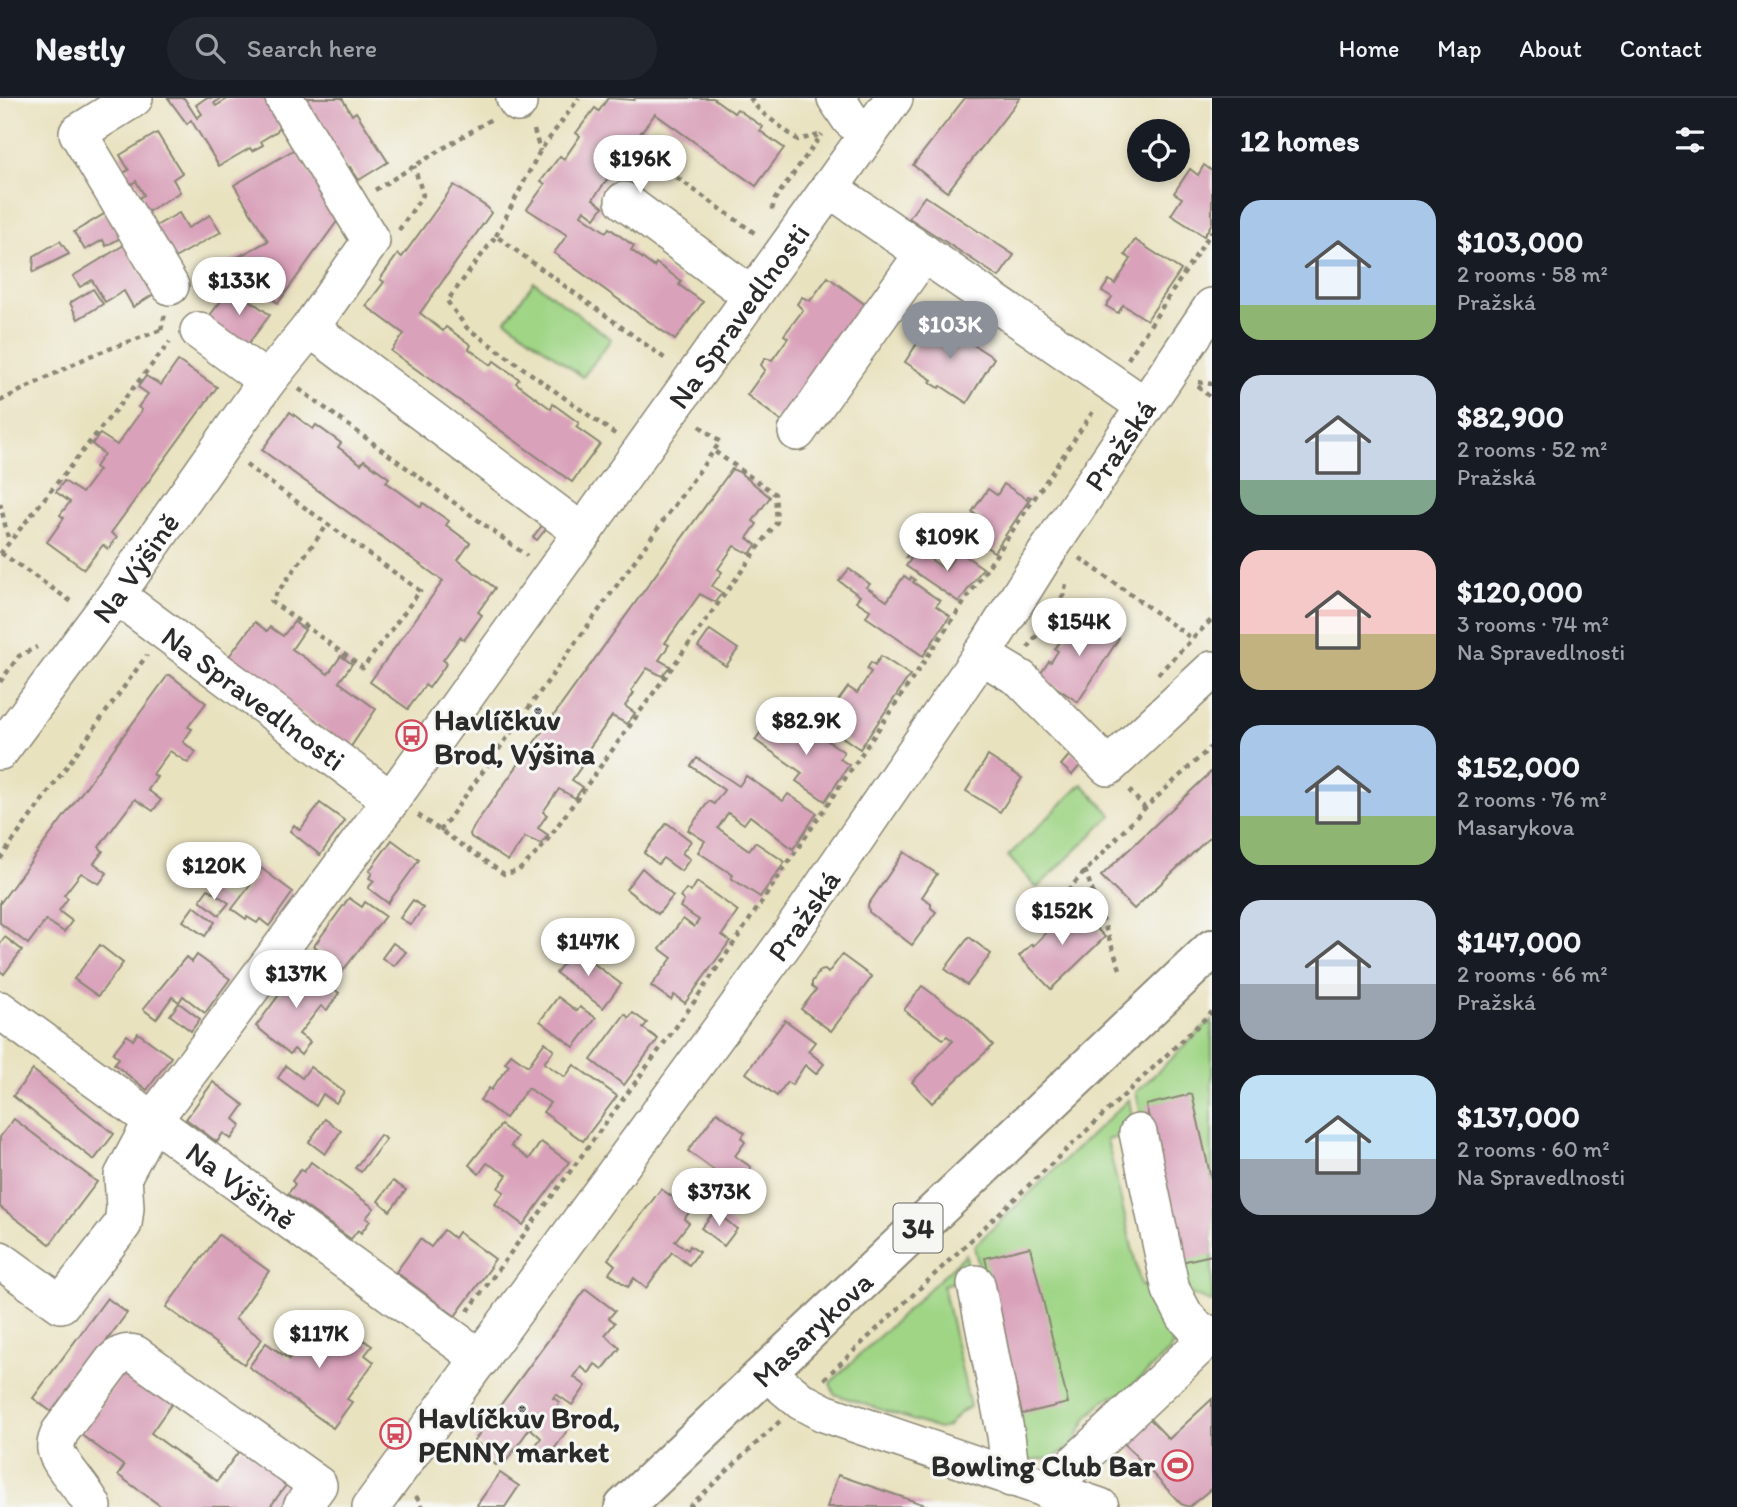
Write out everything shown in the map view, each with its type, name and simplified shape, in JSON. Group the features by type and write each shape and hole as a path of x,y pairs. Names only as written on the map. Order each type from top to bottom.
{"main road":[{"name":"Masarykova","path":"624,1507 1212,949"}],"street":[{"path":"134,98 78,133 170,286"},
{"path":"284,98 350,206 382,239"},
{"name":"Na Spravedlnosti","path":"0,1260 61,1304 123,1224 124,1176 153,1120 392,799 583,533 739,286 829,188 844,121 894,98"},
{"path":"829,188 1145,406"},
{"path":"624,201 739,286"},
{"name":"Na Výšině","path":"0,751 116,595 271,376 382,239"},
{"path":"797,432 924,253"},
{"name":"Pražská","path":"371,1507 788,939 1212,307"},
{"path":"310,328 583,533"},
{"path":"184,338 271,376"},
{"name":"Na Spravedlnosti","path":"116,595 392,799"},
{"path":"981,655 1021,680 1108,767 1212,670"},
{"name":"Na Výšině","path":"0,1010 481,1359"},
{"path":"1046,1490 1209,1336 1185,1316 1171,1290 1138,1133"},
{"path":"976,1284 1006,1435 1011,1478"},
{"path":"93,1507 81,1485 60,1460 56,1443 60,1432 113,1361 128,1352 135,1354 318,1485 302,1507"},
{"path":"766,1373 801,1401 824,1413 1100,1507"}],"path":[{"path":"579,98 540,152 496,236 447,301 467,328 621,438"},
{"path":"750,98 760,111 799,140 844,121"},
{"path":"350,206 517,100"},
{"path":"771,214 775,199 844,121"},
{"path":"382,239 423,195 414,166"},
{"path":"739,286 764,224"},
{"path":"1124,366 1212,231"},
{"path":"496,236 673,365"},
{"path":"0,401 90,356 161,330 184,338 0,554 81,609"},
{"path":"271,376 553,575"},
{"path":"1212,384 1199,384 1212,399"},
{"path":"450,1336 692,1006 1101,400"},
{"path":"440,831 720,442 694,421"},
{"path":"392,799 500,873 511,874 525,866 540,850 777,522 775,494 714,451"},
{"path":"244,464 328,524 420,591 363,668 271,601 328,524"},
{"path":"0,503 9,543"},
{"path":"1079,557 1191,638"},
{"path":"1155,680 1160,670 1212,619"},
{"path":"0,859 164,633"},
{"path":"1033,928 1145,807 1212,746"},
{"path":"1085,870 1121,972"},
{"path":"689,1507 1212,1012"},
{"path":"416,1496 422,1507"}],"green space":[{"path":"534,282 611,339 583,377 506,320"},
{"path":"1082,784 1112,815 1037,888 1008,856"},
{"path":"1212,1020 1211,1302 1192,1295 1177,1275 1136,1092"},
{"path":"1129,1099 1132,1117 1123,1136 1107,1140 1141,1286 1163,1281 1174,1327 1172,1344 1169,1352 1124,1393 1106,1399 1088,1416 1072,1446 1053,1458 1032,1461 1023,1453 974,1246"},
{"path":"966,1254 968,1271 960,1280 943,1285 970,1407 959,1413 947,1427 939,1429 834,1394 830,1383"}],"building":[{"path":"168,98 184,98 197,118 202,114 196,105 206,98 222,98 214,103 216,106 229,98 264,98 280,123 277,131 261,141 263,145 252,151 250,148 219,166 191,120 187,124"},
{"path":"342,98 352,115 356,112 388,162 359,180 350,167 347,169 304,100"},
{"path":"608,98 713,98 734,113 737,109 763,127 760,131 784,148 756,186 655,114 636,139 647,147 639,158 628,151 593,199 603,207 595,218 584,210 581,215 606,232 609,228 634,246 631,250 654,267 656,263 681,281 679,285 703,302 675,340 554,253 567,235 527,209 545,184 541,181 560,156 564,159 580,136 576,133 595,108 599,111"},
{"path":"965,98 1020,98 947,192 913,165"},
{"path":"157,133 182,173 173,179 180,192 147,212 139,198 144,195 136,181 130,185 123,173 129,170 120,155"},
{"path":"295,149 338,220 278,303 225,264 268,241 234,185"},
{"path":"1204,165 1212,171 1212,223 1204,236 1171,215 1182,198 1174,193 1181,182 1190,182 1190,169 1198,175"},
{"path":"454,185 488,208 491,213 420,313 443,331 446,327 471,345 469,349 491,365 494,361 519,379 516,383 551,409 553,404 579,423 576,427 600,444 572,482 391,351 404,334 366,306 384,282 380,279 398,254 402,257"},
{"path":"925,196 1014,255 999,277 909,218"},
{"path":"106,213 120,238 106,246 103,240 85,250 74,232"},
{"path":"179,213 188,228 210,215 221,232 171,260 152,228"},
{"path":"1135,240 1181,270 1147,320 1123,305 1118,313 1106,306 1112,297 1102,291 1109,280 1115,284 1131,259 1125,255"},
{"path":"60,241 69,254 33,272 34,256"},
{"path":"124,245 154,294 133,307 124,291 105,302 92,280 80,287 73,276"},
{"path":"828,277 867,306 784,423 747,395 765,370 761,365 765,358 772,360 788,338 784,335 803,310 797,304 802,297 810,301"},
{"path":"232,287 270,315 245,348 207,319"},
{"path":"93,289 103,304 78,319 70,303"},
{"path":"935,320 994,358 967,403 941,386 939,388 930,382 932,380 905,362"},
{"path":"178,361 217,387 111,533 117,537 108,549 103,545 84,569 47,542 64,518 60,515 70,502 56,492 64,481 82,493 99,470 95,467 104,454 92,444 100,434 117,445 142,410 138,407 148,394 138,387 146,376 161,385"},
{"path":"290,412 313,429 316,425 341,443 338,447 361,464 364,460 389,478 386,482 421,507 423,503 449,521 446,525 470,543 458,560 495,588 478,612 482,615 464,640 460,637 443,660 447,663 429,688 425,685 408,709 370,682 443,581 262,450"},
{"path":"732,469 770,497 753,521 757,524 747,538 756,545 750,554 734,546 718,569 722,572 712,586 722,593 715,602 700,594 665,643 669,645 659,660 670,666 662,676 647,668 631,691 634,693 625,706 635,713 627,724 612,716 578,764 581,767 572,780 583,787 575,798 559,789 543,812 547,815 538,828 548,835 541,844 525,837 508,861 471,837 476,823"},
{"path":"1004,484 1027,499 1028,496 1031,497 994,552 970,536 981,518 972,512 988,489 997,495"},
{"path":"545,522 549,525 537,540 533,537"},
{"path":"917,550 946,570 958,551 983,568 959,602 906,566 911,559 906,557 910,551 915,554"},
{"path":"849,569 870,584 866,587 887,601 904,576 910,580 911,577 915,580 913,582 940,601 936,606 950,616 923,656 866,617 870,610 856,601 860,596 839,581"},
{"path":"1080,613 1119,638 1078,702 1039,676 1058,651 1055,649 1062,639 1065,641"},
{"path":"255,622 267,631 270,627 283,636 294,622 305,630 292,649 328,674 341,656 352,664 339,682 376,709 350,748 227,659"},
{"path":"710,630 738,649 726,666 698,647"},
{"path":"881,656 910,675 860,749 832,730 838,721 828,715 848,687 857,693 871,672 867,669 871,662 875,665"},
{"path":"168,675 206,703 188,727 192,729 183,742 196,752 188,763 170,751 153,774 157,777 148,790 161,800 153,811 135,799 99,847 103,851 94,863 107,873 99,884 81,873 64,895 68,898 59,911 72,921 64,932 46,920 28,944 0,923 0,901"},
{"path":"772,717 803,739 812,730 844,752 840,759 849,765 825,801 796,781 802,773 755,740"},
{"path":"1072,752 1083,762 1072,775 1061,765"},
{"path":"988,756 1022,778 1000,812 966,791"},
{"path":"697,758 739,786 746,776 783,801 788,794 817,813 793,849 750,816 744,824 728,813 718,828 749,850 755,842 785,862 760,897 698,852 705,841 688,830 709,801 714,804 724,790 691,766"},
{"path":"1212,771 1212,835 1134,909 1101,876"},
{"path":"320,803 345,821 320,855 290,831 294,825 300,830"},
{"path":"667,823 691,841 682,853 690,859 681,871 663,858 658,864 644,853"},
{"path":"392,840 419,860 388,903 368,888 374,881 369,878 372,873 369,871"},
{"path":"904,852 937,874 922,897 931,903 931,908 936,912 912,945 869,912 868,905"},
{"path":"246,857 293,892 269,926 260,919 257,923 247,917 246,919 232,909 255,879 239,866"},
{"path":"642,868 673,896 658,914 626,889"},
{"path":"697,882 738,911 722,935 730,941 685,1003 674,995 671,1000 651,986 672,958 660,949 683,919 694,927 699,920 680,907 684,901 680,897 686,889 691,892"},
{"path":"208,889 229,903 219,915 200,900"},
{"path":"349,898 362,907 365,902 385,916 341,973 323,960 326,955 314,946"},
{"path":"413,900 423,908 411,925 400,918"},
{"path":"1074,905 1105,937 1051,989 1019,956 1032,944 1033,946"},
{"path":"194,906 215,922 205,936 183,921"},
{"path":"5,937 22,950 4,974 0,971 0,943"},
{"path":"969,937 991,954 967,985 945,969"},
{"path":"393,943 406,952 394,966 382,958"},
{"path":"100,945 123,963 98,996 74,979"},
{"path":"574,949 621,984 603,1008 556,973"},
{"path":"197,955 230,979 205,1013 183,996 179,1002 172,997 156,1019 143,1009 186,957 192,962"},
{"path":"842,955 872,977 831,1031 801,1009 816,990 812,987 812,982 820,971 825,970 828,973"},
{"path":"302,964 339,993 327,1010 321,1006 299,1034 310,1042 301,1055 294,1049 290,1054 256,1026"},
{"path":"922,986 966,1018 993,1045 932,1103 912,1082 953,1041 947,1036 943,1039 904,1010"},
{"path":"558,997 577,1011 580,1007 596,1018 574,1047 540,1021"},
{"path":"179,1003 200,1019 191,1031 170,1015"},
{"path":"633,1013 647,1023 643,1028 658,1039 624,1085 591,1060 625,1014 629,1018"},
{"path":"785,1020 815,1042 808,1051 824,1064 816,1074 805,1065 792,1085 787,1082 777,1096 746,1073"},
{"path":"138,1033 171,1057 147,1090 114,1064 119,1058 113,1053 127,1035 133,1040"},
{"path":"545,1042 554,1050 544,1063 565,1077 574,1065 617,1096 583,1141 543,1112 550,1103 528,1088 505,1118 480,1100 509,1065 505,1063 511,1054 528,1066"},
{"path":"286,1066 302,1078 310,1067 344,1092 336,1103 323,1094 316,1106 278,1078"},
{"path":"33,1070 114,1134 94,1160 13,1096"},
{"path":"213,1082 244,1105 234,1119 241,1125 231,1139 223,1133 217,1142 186,1119"},
{"path":"1192,1094 1212,1183 1212,1255 1181,1262 1146,1105"},
{"path":"717,1112 745,1133 741,1138 745,1142 735,1156 751,1167 737,1187 727,1180 722,1186 710,1176 714,1170 688,1151"},
{"path":"14,1119 97,1182 50,1244 0,1207 0,1137"},
{"path":"325,1119 341,1131 325,1154 309,1142"},
{"path":"501,1125 517,1137 511,1146 529,1159 541,1142 569,1162 523,1225 495,1204 504,1192 498,1188 507,1175 487,1163 479,1174 469,1165"},
{"path":"380,1135 386,1139 361,1172 355,1168"},
{"path":"311,1162 374,1208 366,1218 370,1221 361,1233 358,1230 351,1239 288,1194 295,1184 292,1181 301,1169 304,1172"},
{"path":"393,1181 406,1190 390,1211 378,1201"},
{"path":"661,1189 691,1210 684,1219 689,1223 675,1241 688,1250 690,1246 699,1252 689,1265 672,1252 646,1288 634,1278 628,1287 609,1273 615,1265 608,1259"},
{"path":"715,1211 737,1229 724,1246 701,1228"},
{"path":"444,1230 454,1238 458,1232 495,1259 455,1316 396,1272 420,1239 431,1247"},
{"path":"219,1235 269,1271 235,1319 262,1339 244,1364 166,1307"},
{"path":"1030,1247 1068,1403 1022,1414 985,1258"},
{"path":"586,1289 615,1311 609,1318 615,1323 605,1335 620,1348 603,1369 595,1364 589,1373 581,1367 574,1377 586,1386 572,1405 556,1394 553,1398 560,1402 556,1408 574,1421 547,1459 533,1449 541,1438 530,1428 505,1463 500,1460 496,1465 479,1452 483,1447 474,1441"},
{"path":"107,1298 127,1313 53,1413 33,1398"},
{"path":"328,1315 372,1346 365,1355 374,1362 347,1399 352,1402 333,1428 249,1367 266,1343 289,1359 298,1346 303,1350"},
{"path":"129,1365 175,1399 151,1433 217,1481 242,1447 289,1481 270,1507 162,1507 118,1475 124,1466 80,1434"},
{"name":"Bowling Club Bar","path":"1212,1399 1212,1488 1189,1507 1181,1504 1122,1441 1148,1417 1169,1439"},
{"path":"500,1473 519,1486 505,1507 479,1507 477,1505"},
{"path":"838,1475 931,1507 827,1507"}],"place":[{"name":"Havlíčkův Brod, Výšina","path":"411,736"},
{"name":"Havlíčkův Brod, PENNY market","path":"395,1434"},
{"name":"Bowling Club Bar","path":"1178,1465"}]}
